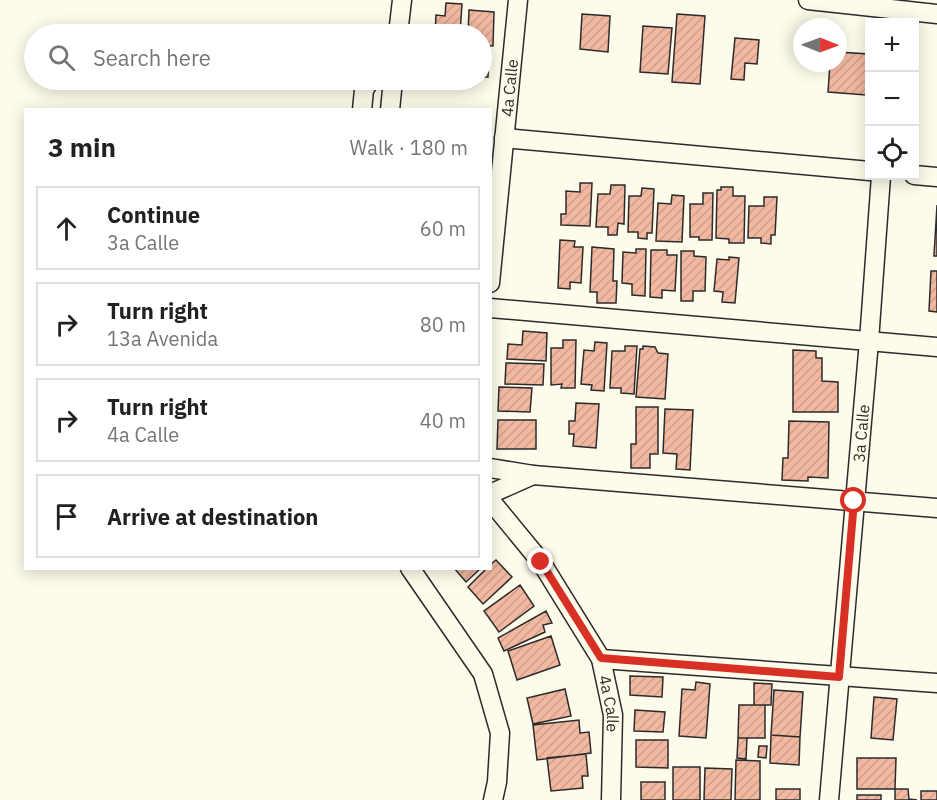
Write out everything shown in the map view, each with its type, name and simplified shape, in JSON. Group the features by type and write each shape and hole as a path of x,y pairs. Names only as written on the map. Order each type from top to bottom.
{"street":[{"path":"399,24 402,0"},
{"name":"4a Calle","path":"492,262 518,0"},
{"path":"808,0 937,14"},
{"path":"362,108 364,90"},
{"path":"390,108 392,90"},
{"path":"504,138 865,171"},
{"path":"919,175 937,177"},
{"name":"3a Calle","path":"829,800 869,341 880,180"},
{"path":"492,308 937,347"},
{"path":"492,468 533,475 937,508"},
{"path":"492,493 533,475"},
{"name":"4a Calle","path":"492,502 541,562 601,658 613,715 611,800"},
{"path":"411,570 483,674 500,733 497,782 493,800"},
{"path":"601,658 937,683"}],"building":[{"path":"446,3 462,4 461,24 436,24 436,15 445,16"},
{"path":"469,10 494,12 493,46 492,24 468,24"},
{"path":"582,14 610,16 608,52 580,49"},
{"path":"677,14 705,16 700,84 672,82"},
{"path":"643,26 672,28 668,74 640,72"},
{"path":"735,38 759,40 757,64 745,63 744,80 731,79"},
{"path":"847,53 865,54 865,95 828,92 829,72 847,72"},
{"path":"580,183 592,183 590,226 561,225 561,214 566,214 566,191 580,192"},
{"path":"611,185 625,185 624,224 618,223 617,235 608,235 608,227 596,227 598,194 610,194"},
{"path":"721,187 733,187 733,196 745,196 744,243 729,243 729,239 716,238 717,190 721,190"},
{"path":"642,188 654,189 652,233 647,233 647,239 638,238 638,232 628,232 629,196 641,196"},
{"path":"703,193 713,193 712,240 690,237 690,204 703,204"},
{"path":"672,195 684,196 682,242 656,241 658,203 671,204"},
{"path":"764,197 777,197 775,235 771,235 771,244 761,243 761,238 748,238 749,206 764,206"},
{"path":"937,205 937,256 934,256"},
{"path":"560,240 575,241 574,247 583,247 581,283 570,282 570,289 558,288"},
{"path":"592,247 614,249 613,281 617,281 616,303 597,303 597,292 590,292"},
{"path":"636,249 646,249 645,296 632,295 632,284 622,283 623,252 636,253"},
{"path":"651,250 667,250 667,255 677,255 675,291 662,290 662,298 650,297"},
{"path":"681,251 694,251 694,256 706,257 705,291 693,291 693,301 681,301"},
{"path":"729,257 739,258 735,303 722,302 723,292 714,291 717,259 729,260"},
{"path":"931,271 937,271 937,312 929,311"},
{"path":"523,331 547,333 546,361 507,359 508,344 522,345"},
{"path":"563,340 576,340 575,388 561,388 562,384 551,385 551,348 563,348"},
{"path":"595,342 607,343 604,391 591,390 592,385 581,384 584,350 594,351"},
{"path":"625,346 637,346 634,394 621,393 621,388 610,388 612,351 625,351"},
{"path":"643,346 655,347 658,353 668,354 665,399 636,397 640,349 643,349"},
{"path":"793,350 816,351 816,358 822,358 822,381 838,382 838,412 793,412"},
{"path":"506,363 544,364 543,385 505,384"},
{"path":"499,387 532,388 530,412 498,411"},
{"path":"576,403 599,404 596,448 573,446 574,434 569,434 569,421 575,421"},
{"path":"636,407 658,407 658,454 650,454 650,468 631,468 631,444 636,444"},
{"path":"665,409 693,410 690,470 676,469 677,454 663,453"},
{"path":"498,420 536,420 536,449 497,449"},
{"path":"789,421 829,422 828,478 808,477 808,481 782,480 783,458 788,458"},
{"path":"496,560 512,577 483,604 468,587 485,570 492,570 492,563"},
{"path":"456,570 479,570 466,582"},
{"path":"520,585 534,606 499,632 484,611"},
{"path":"546,611 552,623 543,625 545,632 504,651 498,638"},
{"path":"551,636 560,665 517,680 508,651"},
{"path":"630,676 663,677 662,697 630,695"},
{"path":"696,682 710,684 706,738 679,736 682,689 695,690"},
{"path":"754,683 772,684 771,705 754,705"},
{"path":"565,689 571,716 533,724 527,698"},
{"path":"774,690 803,692 800,737 771,735"},
{"path":"874,697 897,699 893,740 871,738"},
{"path":"739,705 765,705 765,738 738,738"},
{"path":"635,710 665,712 663,732 634,731"},
{"path":"579,720 580,733 589,732 591,753 537,760 533,725"},
{"path":"771,735 800,737 799,765 770,763"},
{"path":"738,738 747,738 746,759 737,758"},
{"path":"636,740 668,740 668,768 636,767"},
{"path":"759,746 767,746 766,758 758,757"},
{"path":"586,754 588,776 582,776 583,788 551,791 547,758"},
{"path":"857,758 896,758 895,789 857,789"},
{"path":"736,760 760,761 760,800 735,800"},
{"path":"673,767 700,767 700,800 673,800"},
{"path":"705,768 732,769 731,800 704,800"},
{"path":"641,782 665,782 665,800 641,800"},
{"path":"776,789 800,789 800,800 776,800"},
{"path":"895,789 908,789 909,799 917,800 895,800"},
{"path":"921,791 937,791 937,800 921,800"},
{"path":"857,795 881,795 881,800 857,800"}],"route":[{"path":"541,562 601,658 839,677 854,501"}]}
